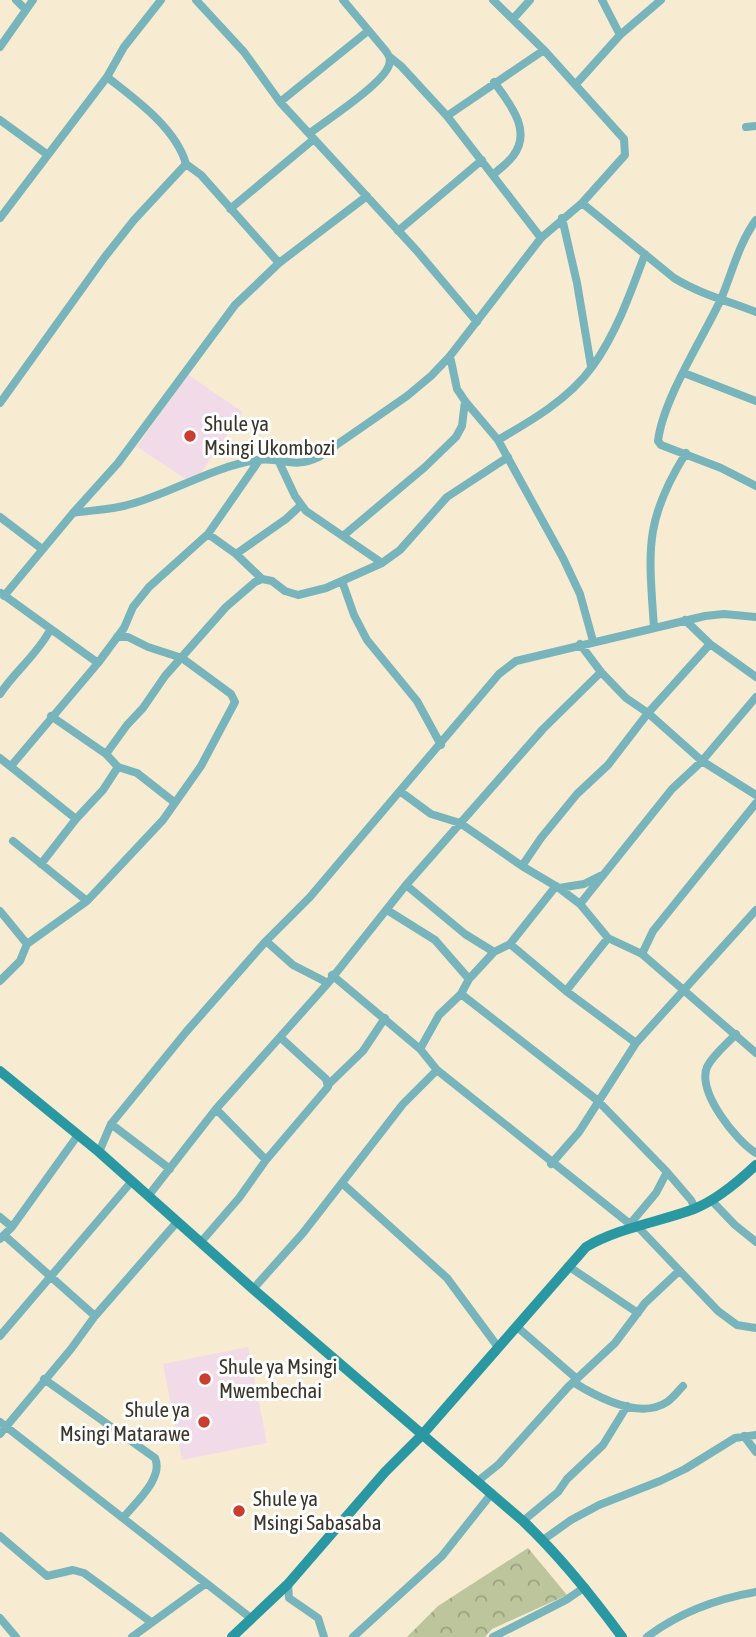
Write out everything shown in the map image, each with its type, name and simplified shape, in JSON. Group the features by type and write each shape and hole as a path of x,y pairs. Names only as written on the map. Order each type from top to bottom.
{"street":[{"path":"16,0 26,10"},
{"path":"0,47 33,0"},
{"path":"0,218 107,77 124,47 161,0"},
{"path":"196,0 244,52 280,102 367,196 477,322"},
{"path":"344,0 390,57 447,116 541,238"},
{"path":"73,513 131,504 221,468 260,459 307,463 319,457 407,396 450,356 541,238 582,202 625,155 624,139 544,50 493,0"},
{"path":"513,19 530,0"},
{"path":"602,0 620,35"},
{"path":"576,84 620,35 661,0"},
{"path":"280,102 368,31"},
{"path":"447,116 544,50"},
{"path":"230,209 379,80 388,67 390,57"},
{"path":"107,77 161,124 181,152 186,164 201,175 279,263"},
{"path":"493,175 513,157 522,133 517,117 494,82"},
{"path":"0,120 48,155"},
{"path":"746,127 756,126"},
{"path":"398,231 482,160"},
{"path":"0,403 104,258 134,220 186,164"},
{"path":"98,663 2,594 118,463 235,305 279,263 367,196"},
{"path":"582,202 674,278 720,300 756,312"},
{"path":"562,218 592,368"},
{"path":"756,220 670,403 659,441 662,445 686,453 756,486"},
{"path":"498,440 536,418 592,368 621,313 645,254"},
{"path":"450,356 457,389 498,440 563,558 580,594 593,641"},
{"path":"684,373 756,401"},
{"path":"344,536 456,437 461,426 465,401"},
{"path":"654,628 649,556 651,535 663,495 686,453"},
{"path":"208,534 236,554 262,579 272,581 285,591 298,595 342,581 382,563 400,550 447,497 508,457"},
{"path":"11,766 98,663 117,637 133,607 149,587 208,534 260,459"},
{"path":"279,462 300,506 382,563"},
{"path":"236,554 300,506"},
{"path":"0,517 42,549"},
{"path":"106,754 165,676 226,607 262,579"},
{"path":"342,581 366,640 417,701 441,745"},
{"path":"99,1152 111,1124 228,982 310,897 499,674 516,661 685,620 724,614 756,617"},
{"path":"685,620 710,644 756,677"},
{"path":"0,694 44,643 50,630"},
{"path":"0,981 20,961 27,944 87,901 163,820 201,766 236,702 231,694 181,658 128,637 117,637"},
{"path":"580,644 626,698 648,713 702,761 756,795"},
{"path":"522,866 577,793 608,765 648,713 710,644"},
{"path":"149,1195 216,1109 281,1038 406,885 543,729 601,671"},
{"path":"0,676 7,683"},
{"path":"580,904 672,789 702,761 756,697"},
{"path":"51,716 106,754 118,767 136,773 174,802"},
{"path":"0,758 76,820"},
{"path":"41,864 103,790 118,767"},
{"path":"401,792 431,814 460,823 557,887 580,904 608,938 642,954 756,1053"},
{"path":"642,954 653,931 756,803"},
{"path":"13,841 87,901"},
{"path":"420,1049 439,1014 461,994 469,979 494,952 510,944 557,887 591,881 607,869"},
{"path":"406,885 465,934 494,952"},
{"path":"387,910 435,940 469,979"},
{"path":"551,1164 579,1132 597,1100 636,1043 756,910"},
{"path":"0,911 27,944"},
{"path":"566,990 608,938"},
{"path":"266,941 293,965 330,979 385,1018 420,1049 437,1070 551,1164 634,1226 700,1294 731,1321 737,1325 756,1328"},
{"path":"510,944 636,1043"},
{"path":"461,994 597,1100 667,1172 695,1208"},
{"path":"201,1242 328,1084 363,1051 385,1018"},
{"path":"736,1034 706,1070 708,1093 742,1143 756,1153"},
{"path":"281,1038 320,1072 328,1084"},
{"path":"253,1289 343,1184 403,1104 437,1070"},
{"path":"0,1072 99,1152 177,1223 523,1521 585,1587 618,1636"},
{"path":"216,1109 266,1160"},
{"path":"111,1124 170,1169"},
{"path":"78,1135 2,1237 95,1315"},
{"path":"232,1637 288,1584 384,1472 422,1435 586,1247 634,1226 695,1208 711,1200 756,1165"},
{"path":"634,1226 667,1172"},
{"path":"0,1336 132,1181"},
{"path":"343,1184 441,1272 498,1347"},
{"path":"711,1200 756,1242"},
{"path":"0,1217 12,1227"},
{"path":"177,1223 95,1315 71,1349 2,1428 252,1619"},
{"path":"568,1266 638,1313"},
{"path":"478,1482 499,1464 575,1381 615,1343 652,1296 679,1271"},
{"path":"516,1326 595,1396 628,1406 661,1405 669,1401 683,1386"},
{"path":"44,1379 155,1458 158,1467 156,1476 123,1518"},
{"path":"523,1521 553,1497 567,1479 603,1445 628,1406"},
{"path":"543,1540 570,1520 599,1505 685,1469 730,1441 756,1435"},
{"path":"744,1436 756,1452"},
{"path":"353,1637 442,1556 492,1493"},
{"path":"0,1536 47,1576 73,1570 84,1573 151,1622"},
{"path":"132,1637 205,1584"},
{"path":"288,1584 289,1598 318,1618 324,1637"},
{"path":"493,1637 566,1600 585,1587"},
{"path":"647,1637 677,1617 705,1604 756,1592"},
{"path":"0,1618 16,1637"}],"shaded area":[{"path":"187,374 243,412 193,484 137,447"},
{"path":"248,1347 267,1443 182,1460 163,1364"}],"green space":[{"path":"528,1548 567,1595 492,1629 485,1637 407,1637 438,1606"}],"place":[{"name":"Shule ya Msingi Ukombozi","path":"190,436"},
{"name":"Shule ya Msingi Mwembechai","path":"205,1379"},
{"name":"Shule ya Msingi Matarawe","path":"204,1422"},
{"name":"Shule ya Msingi Sabasaba","path":"239,1511"}]}
